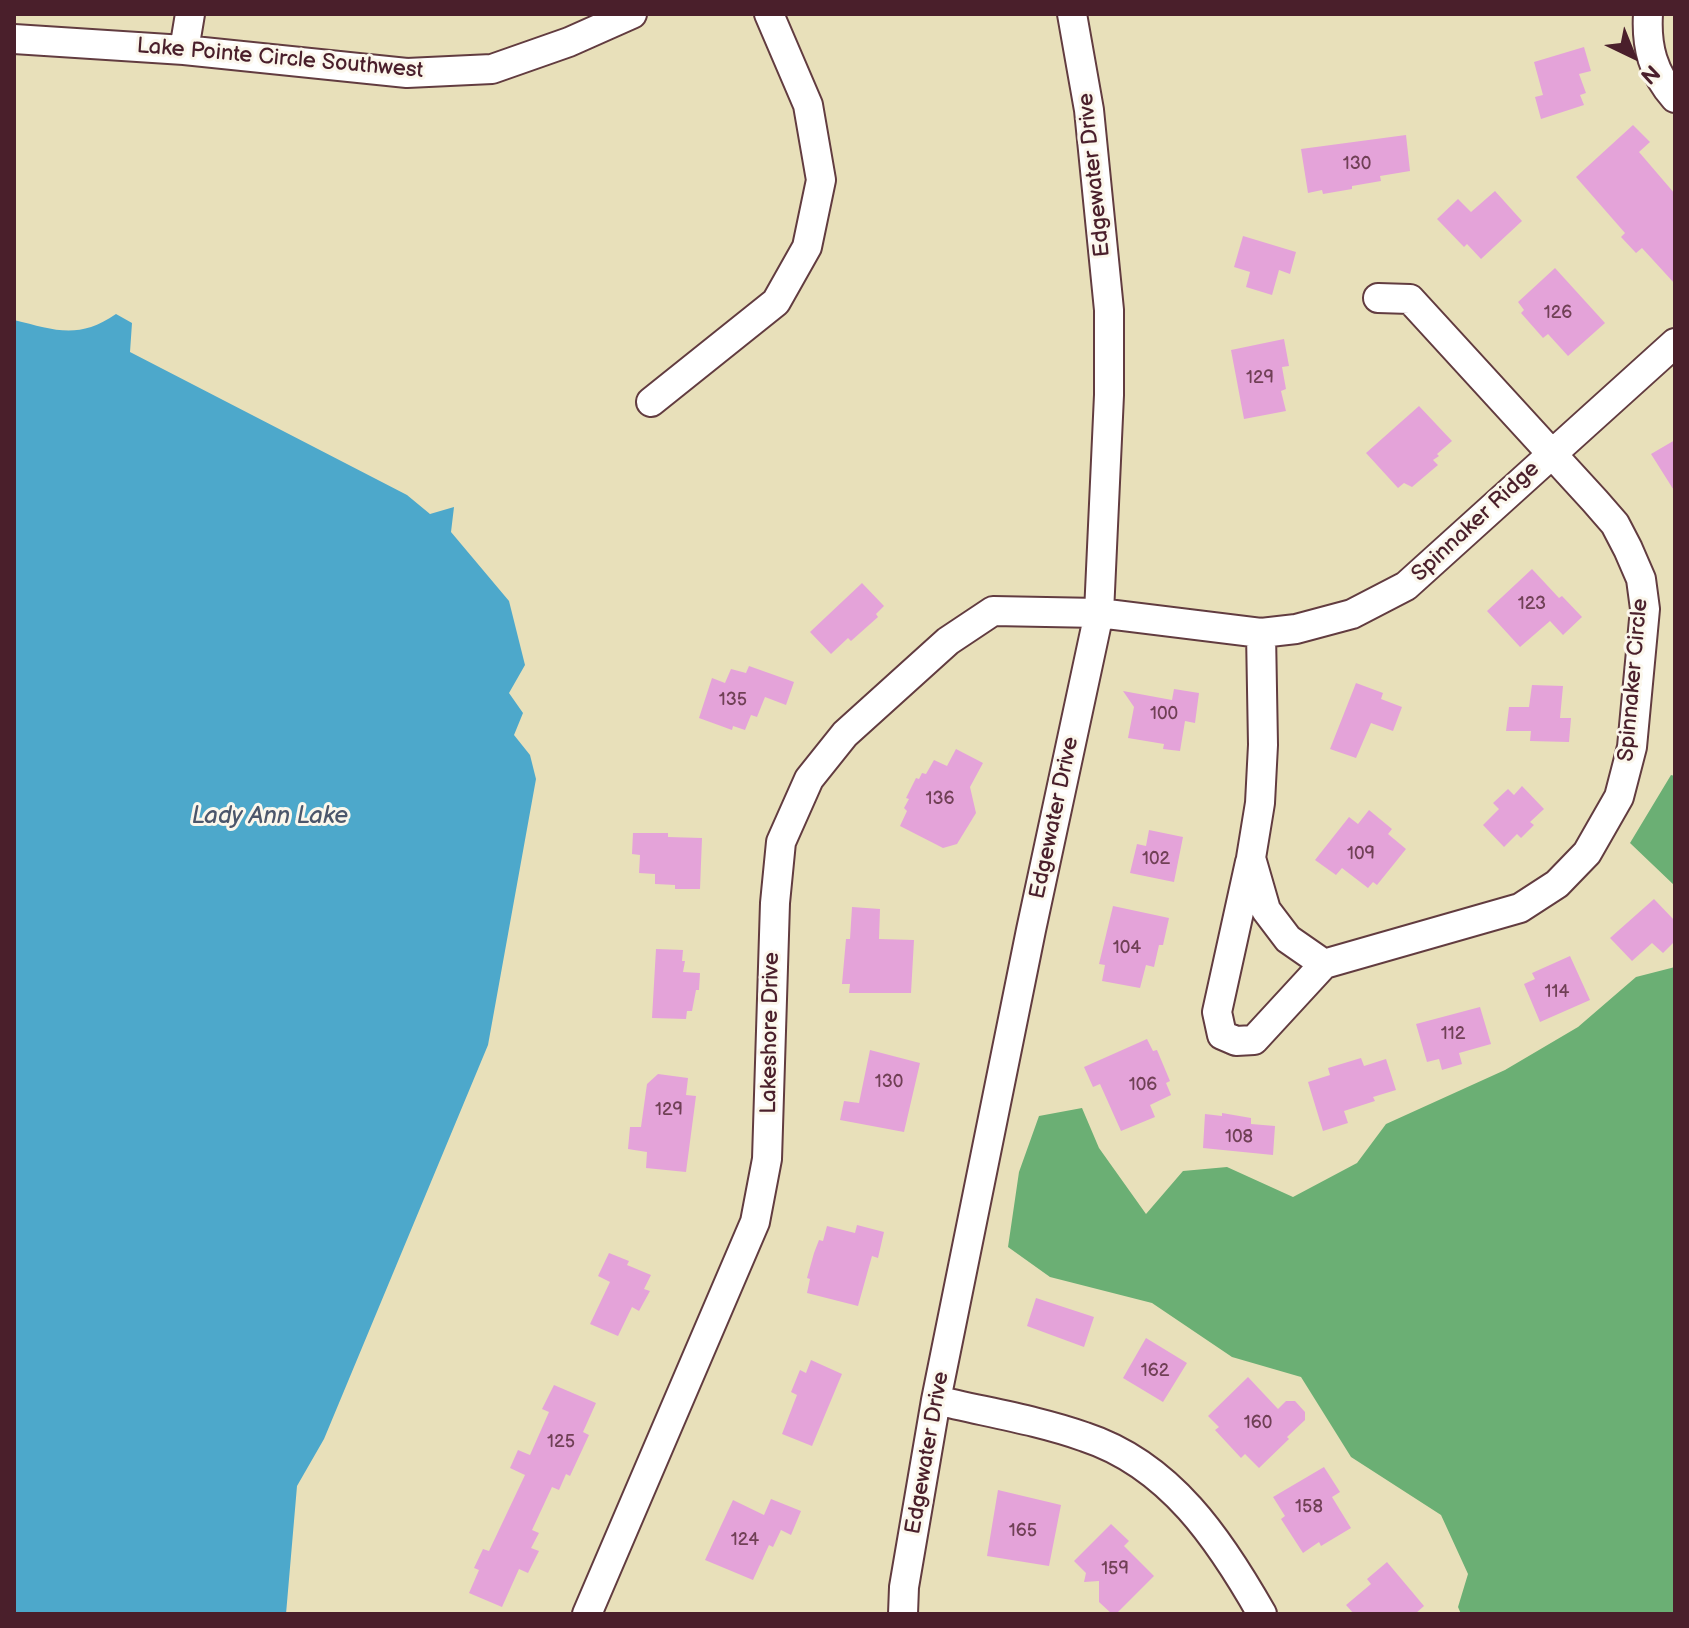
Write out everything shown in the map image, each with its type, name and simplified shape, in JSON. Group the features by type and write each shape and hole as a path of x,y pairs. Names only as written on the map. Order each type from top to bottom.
{"street":[{"path":"184,50 190,14"},
{"name":"Lake Pointe Circle Southwest","path":"14,39 184,50 407,73 492,69 569,42 632,14"},
{"path":"651,402 776,302 807,247 821,180 808,105 769,14"},
{"name":"Edgewater Drive","path":"903,1614 904,1587 936,1400 1099,613 1109,395 1109,310 1089,110 1072,14"},
{"path":"1648,14 1647,33 1652,62 1656,73 1675,98"},
{"name":"Spinnaker Circle","path":"1324,964 1520,908 1557,884 1587,853 1619,797 1632,747 1645,609 1641,579 1615,524 1410,299 1378,298"},
{"name":"Spinnaker Ridge","path":"1099,613 1261,633 1296,629 1352,614 1406,586 1675,343"},
{"name":"Lakeshore Drive","path":"587,1614 755,1222 767,1159 774,928 781,842 809,779 845,734 948,641 993,611 1099,613"},
{"path":"1251,858 1266,910 1288,939 1324,964 1254,1040 1236,1041 1222,1035 1217,1012 1260,803 1263,760 1261,633"},
{"path":"936,1400 1085,1437 1119,1451 1154,1474 1186,1502 1214,1538 1262,1614"}],"green space":[{"path":"1671,775 1675,776 1675,886 1630,843"},
{"path":"1675,967 1675,1614 1461,1614 1458,1607 1468,1574 1441,1515 1351,1457 1301,1377 1232,1357 1152,1303 1050,1277 1008,1247 1019,1172 1039,1116 1082,1108 1099,1148 1146,1214 1183,1171 1227,1167 1293,1197 1357,1163 1386,1124 1505,1070 1578,1027 1636,977"}],"water":[{"name":"Lady Ann Lake","path":"116,314 132,323 130,352 407,495 430,514 454,507 451,532 509,601 525,665 509,693 523,713 514,735 530,755 536,779 488,1045 324,1439 297,1486 286,1614 14,1614 14,320 54,329 78,330"}],"building":[{"path":"1584,47 1591,71 1579,74 1586,93 1580,95 1584,105 1541,119 1535,97 1543,95 1534,62"},
{"path":"1633,125 1650,142 1639,152 1675,194 1675,284 1642,248 1636,253 1621,237 1625,233 1576,177"},
{"path":"1406,135 1410,171 1380,176 1381,181 1352,186 1352,189 1308,193 1301,149"},
{"path":"1495,191 1522,221 1481,259 1467,244 1464,247 1437,219 1458,199 1471,212"},
{"path":"1243,236 1296,252 1290,274 1279,270 1272,295 1246,287 1250,272 1234,267"},
{"path":"1555,268 1605,323 1568,356 1548,334 1543,338 1521,313 1524,310 1518,302"},
{"path":"1284,339 1289,366 1282,367 1286,389 1281,391 1286,411 1244,419 1231,350"},
{"path":"1419,406 1452,441 1433,460 1438,465 1412,487 1404,483 1398,488 1366,453"},
{"path":"1675,440 1675,492 1651,454"},
{"path":"1532,569 1582,617 1563,635 1550,621 1520,647 1487,611"},
{"path":"862,583 884,606 876,614 878,617 831,654 810,632"},
{"path":"749,666 794,682 786,705 765,697 757,717 751,715 745,730 733,726 732,730 699,718 712,678 725,683 731,669 746,673"},
{"path":"1356,683 1383,693 1381,699 1402,707 1393,731 1371,723 1356,758 1330,749"},
{"path":"1532,685 1563,686 1560,718 1571,718 1569,742 1530,741 1531,731 1506,731 1509,707 1529,707"},
{"path":"1174,689 1199,693 1195,723 1185,721 1180,751 1163,749 1164,744 1128,738 1134,707 1123,691 1172,700"},
{"path":"956,749 983,763 970,787 976,813 957,844 943,848 900,826 907,811 904,808 909,799 906,798 916,778 919,779 922,773 926,774 934,760 947,766"},
{"path":"1522,786 1544,809 1530,822 1534,825 1521,838 1517,834 1504,847 1483,825 1499,809 1493,803 1508,789 1514,795"},
{"path":"1369,810 1392,829 1388,834 1406,849 1377,885 1373,882 1368,888 1342,868 1336,875 1315,860 1349,817 1358,824"},
{"path":"1149,830 1183,837 1174,882 1130,873 1137,844 1146,846"},
{"path":"633,833 668,833 668,837 702,838 700,889 675,889 675,885 655,884 655,874 639,873 640,855 632,854"},
{"path":"1654,899 1675,921 1675,941 1663,953 1652,943 1632,961 1610,938"},
{"path":"1113,906 1169,918 1154,967 1146,965 1140,988 1102,981 1105,965 1099,964"},
{"path":"852,907 880,909 879,939 914,940 911,993 849,993 850,984 842,984"},
{"path":"656,949 683,950 683,972 700,973 699,990 696,990 692,1011 687,1011 686,1019 652,1018"},
{"path":"1570,956 1590,1000 1540,1022 1524,984 1535,979 1532,973"},
{"path":"1480,1007 1491,1044 1459,1053 1462,1064 1442,1070 1439,1059 1427,1062 1416,1024"},
{"path":"1147,1039 1153,1051 1157,1050 1170,1081 1166,1083 1171,1095 1150,1105 1155,1117 1121,1131 1100,1084 1093,1087 1084,1067"},
{"path":"870,1050 920,1063 904,1132 840,1120 844,1101 859,1103"},
{"path":"1361,1058 1364,1066 1386,1059 1396,1090 1344,1111 1348,1123 1323,1131 1308,1082 1330,1075 1328,1068"},
{"path":"658,1074 688,1078 686,1095 696,1096 686,1172 646,1168 647,1152 628,1149 630,1127 641,1127 647,1084"},
{"path":"1222,1113 1251,1118 1251,1124 1275,1126 1273,1155 1203,1148 1205,1114 1222,1116"},
{"path":"857,1225 884,1232 878,1258 872,1256 858,1306 807,1293 810,1279 807,1278 814,1253 819,1240 823,1241 827,1226 855,1233"},
{"path":"609,1253 651,1275 644,1289 650,1291 639,1311 632,1307 618,1336 590,1324 610,1282 598,1276"},
{"path":"1036,1298 1094,1317 1084,1347 1027,1326"},
{"path":"1146,1338 1187,1363 1163,1402 1123,1378"},
{"path":"811,1360 842,1374 812,1446 782,1434 797,1395 791,1392 800,1370 806,1373"},
{"path":"1248,1377 1278,1409 1286,1401 1295,1401 1305,1412 1305,1420 1259,1468 1245,1454 1241,1458 1215,1430 1219,1427 1208,1416"},
{"path":"554,1385 596,1403 583,1432 589,1435 570,1476 566,1474 559,1490 552,1487 532,1530 539,1533 531,1548 539,1551 528,1573 519,1569 502,1607 469,1593 479,1570 474,1568 483,1549 489,1551 525,1475 510,1468 518,1450 530,1455 549,1412 542,1409"},
{"path":"1324,1467 1340,1492 1332,1497 1351,1528 1303,1553 1281,1519 1285,1516 1273,1497"},
{"path":"998,1490 1061,1505 1049,1566 987,1556"},
{"path":"771,1499 801,1511 791,1535 781,1530 773,1547 769,1545 753,1580 705,1560 733,1500 764,1515"},
{"path":"1111,1524 1129,1541 1124,1546 1154,1576 1116,1614 1099,1602 1099,1581 1084,1582 1086,1573 1074,1561"},
{"path":"1387,1562 1424,1606 1415,1614 1354,1614 1346,1605 1371,1584 1367,1579"}]}
